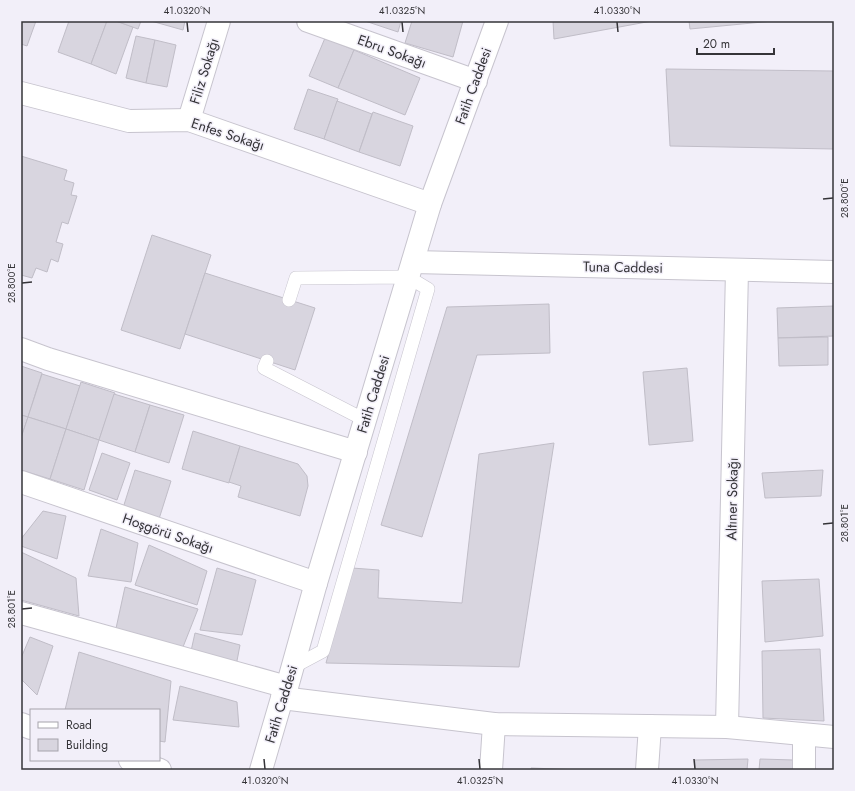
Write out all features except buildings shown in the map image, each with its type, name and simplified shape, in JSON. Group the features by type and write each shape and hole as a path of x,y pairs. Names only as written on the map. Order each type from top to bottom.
{"street":[{"name":"Filiz Sokağı","path":"189,120 220,21"},
{"name":"Ebru Sokağı","path":"308,21 476,81"},
{"name":"Fatih Caddesi","path":"261,770 430,204 476,81 496,21"},
{"name":"Enfes Sokağı","path":"21,93 129,121 189,120 430,204"},
{"name":"Tuna Caddesi","path":"410,269 737,270 834,272"},
{"name":"Altıner Sokağı","path":"727,727 737,270"},
{"path":"21,349 48,359 356,452"},
{"name":"Hoşgörü Sokağı","path":"21,482 316,583"},
{"path":"21,613 287,684 494,724 727,727 834,737"},
{"path":"492,770 494,724"},
{"path":"647,770 650,726"},
{"path":"804,735 804,770"},
{"path":"133,761 160,770"}],"lane":[{"path":"287,684 323,651 428,288 410,269 296,278 288,300"},
{"path":"267,361 264,368 365,420"},
{"path":"336,515 360,522"}]}
